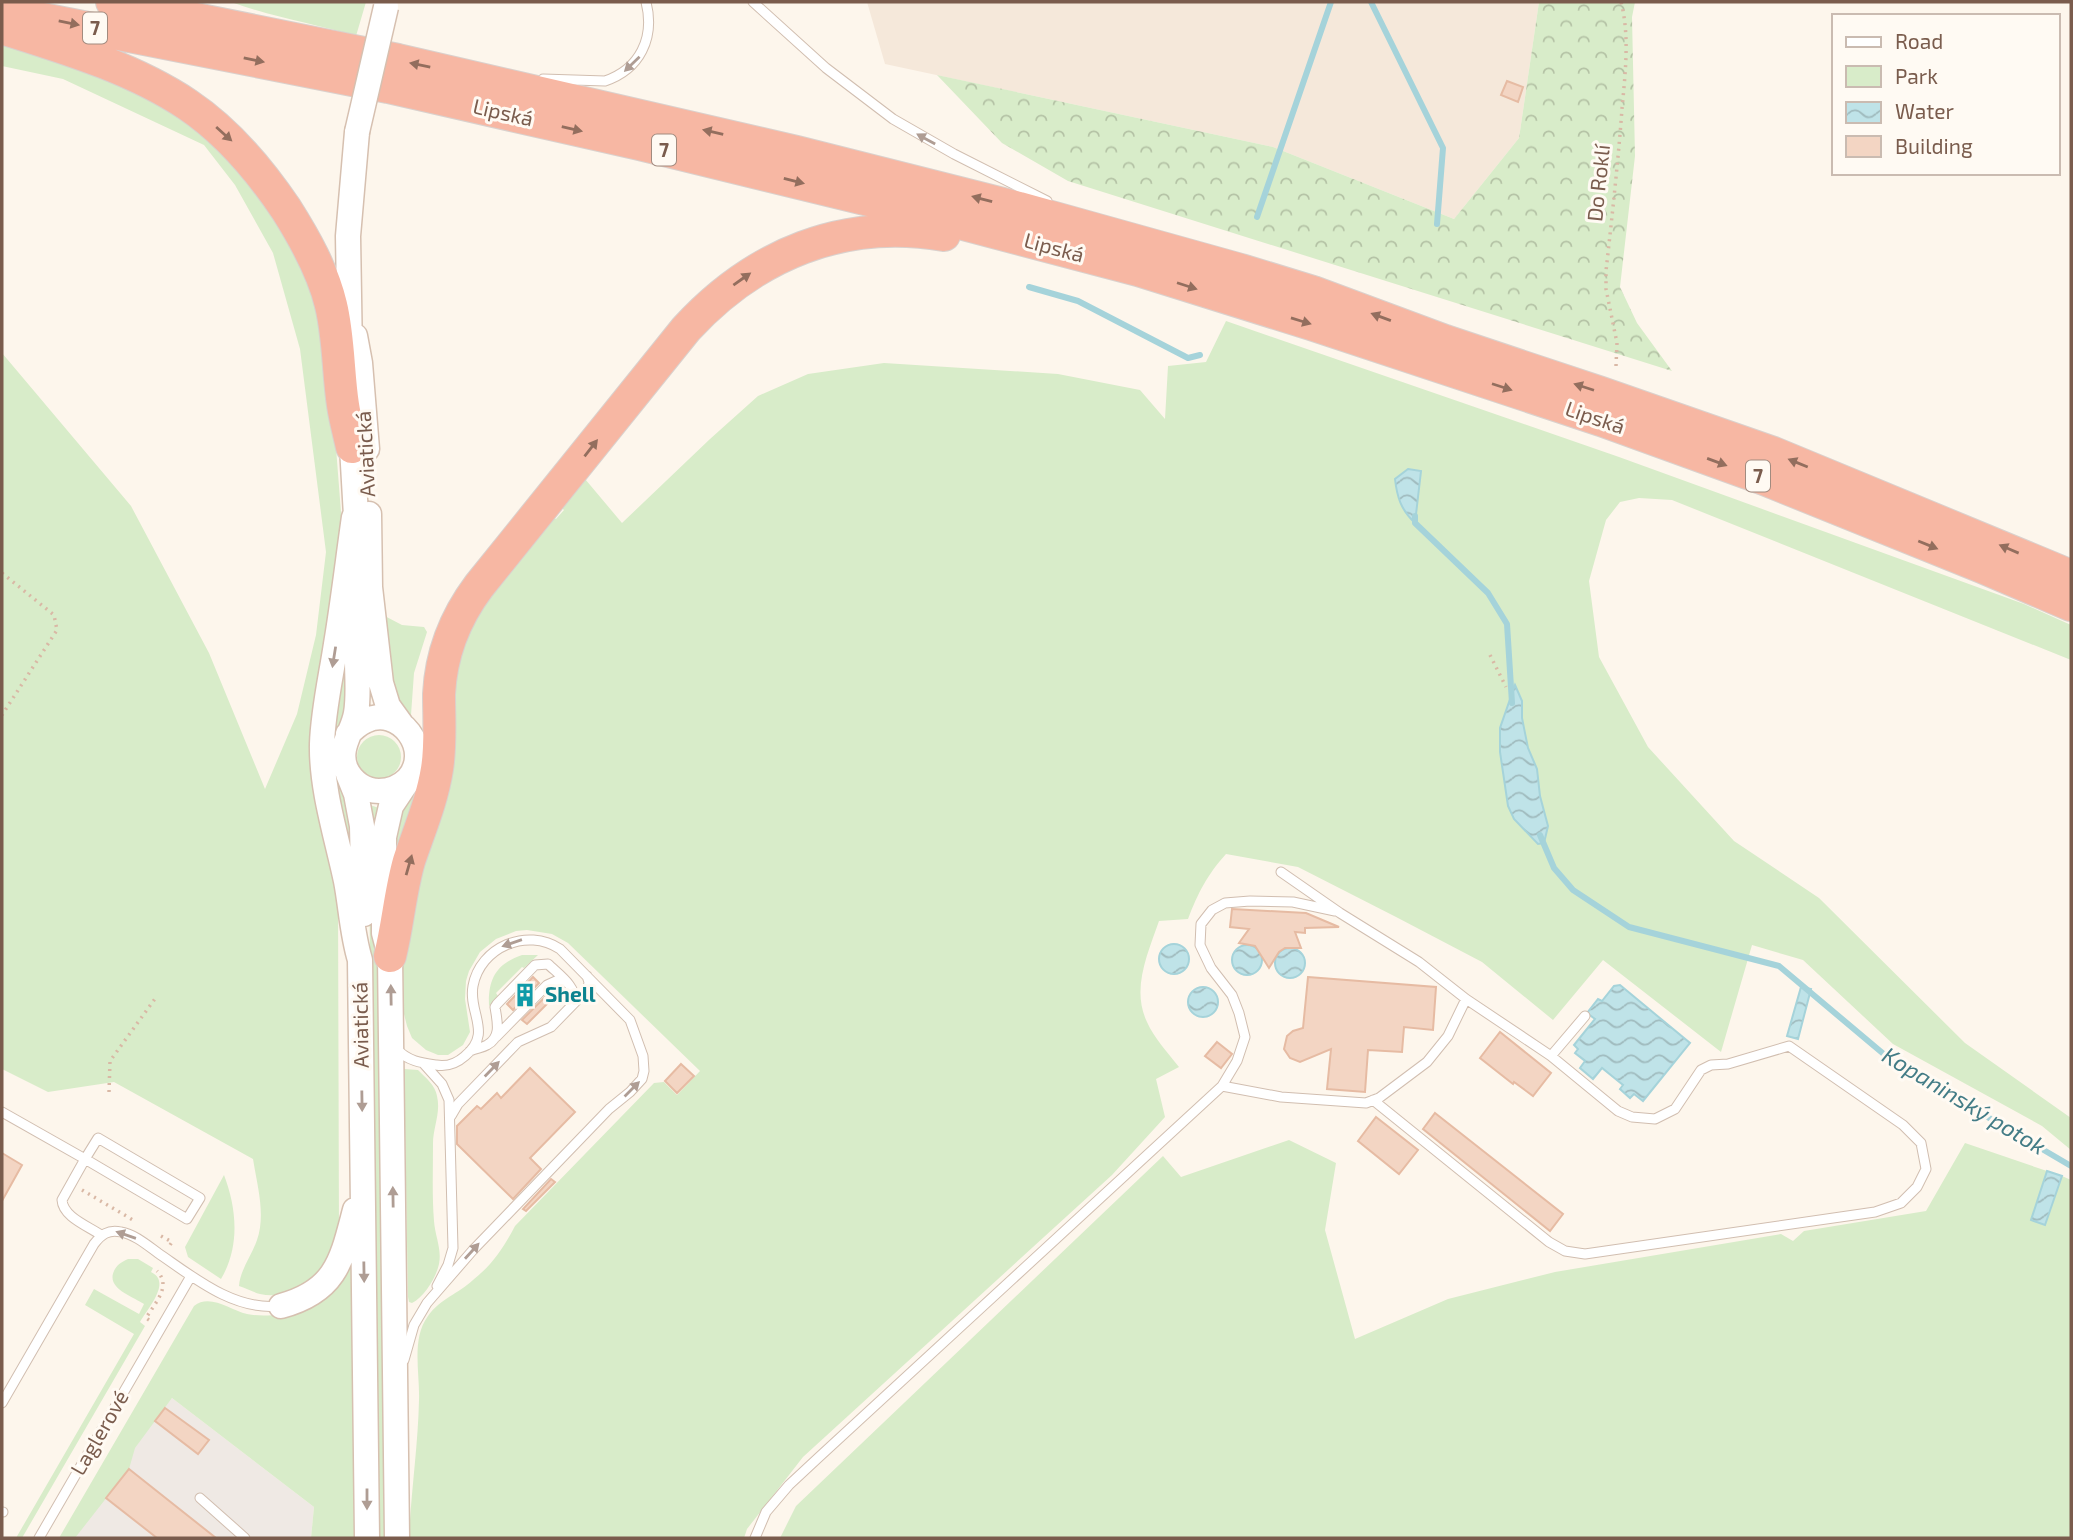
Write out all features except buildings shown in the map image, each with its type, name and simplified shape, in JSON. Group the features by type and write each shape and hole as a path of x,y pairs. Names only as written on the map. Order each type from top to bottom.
{"highway":[{"name":"Lipská","path":"112,2 347,49 809,155 1140,256 1311,324 1601,420 1764,479 2071,605"},
{"path":"216,2 347,49"},
{"name":"Lipská","path":"2,11 239,56 577,130 827,189 1314,292 1445,341 1772,452 2071,576"},
{"path":"2,28 109,65 170,94 228,138 259,171 305,240 324,282 335,330 343,406 352,447"},
{"path":"375,958 397,931 404,881 437,769 439,692 444,656 466,604 674,343 701,313 741,279 784,254 844,236 902,230 948,236 1088,270 1140,256"},
{"path":"414,766 421,680 428,651 440,622 462,588 500,541 548,502"}],"main road":[{"path":"375,958 364,933 362,826 356,794 346,771 343,752 354,724 358,704 356,631 359,551 354,517 354,404 350,366 348,236 357,132 386,3"},
{"name":"Aviatická","path":"351,304 366,430 370,576 381,683 388,706 401,724"},
{"name":"Aviatická","path":"354,517 325,711 322,764 350,903 353,936 375,958 391,1035 397,1538"},
{"path":"346,771 361,786 383,791 403,784 414,766 412,735 401,724 381,717 366,719 348,734"},
{"name":"Aviatická","path":"367,1538 363,1179 375,958 384,933 384,837 391,806 414,766"},
{"path":"281,1306 308,1296 330,1278 336,1269 345,1248 363,1179"}],"lane":[{"path":"536,79 605,81 623,73 637,61 646,44 650,27 646,2"},
{"path":"753,2 826,68 893,119 943,148 1054,204"},
{"path":"474,77 523,79"},
{"path":"1079,215 1140,256"},
{"path":"1281,872 1419,962 1465,999 1551,1056 1618,1111 1632,1117 1654,1118 1675,1108 1701,1070 1789,1046 1903,1125 1921,1143 1926,1169 1917,1187 1901,1203 1875,1212 1585,1254 1564,1251 1549,1242 1373,1100"},
{"path":"755,1538 766,1512 789,1485 1222,1086 1237,1061 1245,1037 1232,995 1211,968 1200,945 1201,924 1212,909 1224,903 1293,902 1340,912"},
{"path":"391,1035 402,1055 444,1067 458,1062 475,1044 479,1029 472,988 480,968 500,948 516,940 536,939 560,949 630,1020 643,1056 642,1079 609,1109 473,1250 427,1303"},
{"path":"494,1040 498,1031 495,1007 530,968 548,964 574,993 573,1004"},
{"path":"450,1121 458,1104 518,1042 551,1027 573,1004 589,986 587,976"},
{"path":"470,1051 486,1046 494,1040 547,985 558,980 565,982"},
{"path":"1222,1086 1281,1097 1366,1103 1379,1098 1427,1062 1448,1037 1465,999"},
{"path":"1551,1056 1585,1016"},
{"path":"397,1388 414,1325 448,1265 453,1248 448,1095 424,1063"},
{"path":"2,1112 85,1159 187,1219 200,1198 98,1138 85,1159 62,1200 63,1208 69,1215 101,1235"},
{"path":"2,1403 101,1235 113,1231 126,1233 224,1295 256,1307 281,1306"},
{"name":"Laglerové","path":"39,1538 191,1276"},
{"path":"200,1498 246,1538"}],"path":[{"name":"Do Roklí","path":"1616,366 1617,343 1606,289 1606,271 1625,72 1625,24 1621,2"},
{"path":"2,573 54,615 57,630 2,715"},
{"path":"1490,655 1506,687"},
{"path":"109,1092 110,1061 157,996"},
{"path":"71,1184 138,1223"},
{"path":"161,1236 172,1242 169,1247"},
{"path":"149,1320 146,1318 164,1287 163,1278 155,1270 157,1267"}],"shaded area":[{"path":"867,2 1539,2 1519,138 1454,219 1273,147 885,64"},
{"path":"172,1398 314,1507 311,1538 59,1538"}],"green space":[{"path":"231,2 366,2 356,36"},
{"path":"1539,2 1635,2 1632,17 1635,156 1620,287 1637,323 1672,371 1068,181 1002,143 937,75 1273,147 1454,219 1519,138"},
{"path":"2,39 162,100 241,166 301,261 320,318 333,409 342,525 329,638 338,892 339,1239 328,1262 319,1272 298,1288 286,1293 260,1294 239,1286 260,1230 260,1200 253,1159 114,1082 48,1092 2,1069 2,353 131,506 209,653 265,789 297,714 316,635 326,552 300,349 273,253 235,185 204,145 63,79 2,66"},
{"path":"1226,321 1619,457 2024,604 2071,625 2071,660 1672,500 1639,498 1620,502 1606,520 1589,581 1599,657 1648,747 1734,841 1819,898 1965,1043 2071,1118 2071,1150 2042,1126 1893,1044 1803,960 1752,945 1721,1052 1603,960 1553,1020 1482,962 1298,867 1226,854 1213,869 1188,919 1159,921 1146,958 1141,984 1142,1009 1157,1040 1179,1067 1156,1079 1165,1117 1112,1175 803,1457 747,1529 744,1538 409,1538 418,1417 418,1346 428,1316 486,1268 515,1226 654,1083 664,1082 677,1095 700,1071 568,943 552,934 527,930 516,931 496,939 480,952 469,971 465,999 470,1032 463,1045 448,1055 438,1055 426,1050 412,1038 403,1010 402,968 406,913 456,646 548,514 556,519 564,510 557,504 580,473 622,523 758,396 808,374 884,363 1058,374 1140,390 1165,419 1168,366 1206,362"},
{"path":"379,613 402,625 424,627 427,632 414,673 411,715 406,717 396,705"},
{"path":"346,635 347,795 356,875 329,763"},
{"path":"379,735 388,736 395,741 400,748 400,766 395,773 388,778 379,779 370,778 363,773 358,766 357,757 358,748 363,741 370,736"},
{"path":"432,745 397,862 400,813"},
{"path":"370,805 379,808 385,1538 377,1538"},
{"path":"522,955 538,955 496,993 498,996 489,1006 490,988 495,974 506,963"},
{"path":"404,1069 418,1070 434,1088 438,1102 433,1138 433,1193 439,1264 429,1287 412,1303 408,1297"},
{"path":"1289,1140 1336,1163 1325,1230 1355,1339 1448,1299 1555,1272 1781,1234 1793,1241 1804,1231 1926,1211 1965,1143 2047,1171 2031,1220 2045,1225 2062,1176 2071,1180 2071,1538 780,1538 796,1506 1163,1156 1181,1177"},
{"path":"224,1175 234,1214 234,1241 221,1279 188,1257 185,1247"},
{"path":"128,1259 138,1259 153,1268 151,1272 157,1276 159,1282 156,1296 140,1322 145,1326 22,1538 16,1538 134,1334 85,1305 94,1289 139,1314 144,1304 121,1291 113,1281 115,1269"},
{"path":"353,1261 354,1538 311,1538 314,1507 172,1398 135,1448 129,1469 75,1538 59,1538 194,1306 207,1301 247,1314 281,1314"}],"water":[{"path":"1408,469 1421,471 1415,523 1400,503 1395,479"},
{"path":"1515,685 1522,701 1522,718 1528,748 1537,769 1540,796 1548,826 1544,843 1538,844 1514,819 1508,806 1500,752 1500,728"},
{"path":"1174,944 1185,948 1189,959 1185,970 1174,974 1163,970 1159,959 1163,948"},
{"path":"1247,945 1258,949 1262,960 1258,971 1247,975 1236,971 1232,960 1236,949"},
{"path":"1290,948 1301,952 1305,963 1301,974 1290,978 1279,974 1275,963 1279,952"},
{"path":"1620,985 1690,1043 1643,1101 1634,1094 1630,1098 1620,1089 1623,1085 1602,1068 1593,1079 1580,1068 1585,1061 1575,1053 1578,1049 1574,1045 1595,1019 1587,1013 1598,999 1602,1001 1614,986"},
{"path":"1203,987 1214,991 1218,1002 1214,1013 1203,1017 1192,1013 1188,1002 1192,991"},
{"path":"1801,987 1811,989 1798,1039 1787,1036"},
{"path":"2047,1171 2062,1176 2045,1225 2031,1220"}],"waterway":[{"path":"1257,217 1331,2"},
{"name":"Kopaninský potok","path":"1371,2 1443,148 1437,224"},
{"path":"1029,287 1078,301 1188,358 1200,355"},
{"name":"Kopaninský potok","path":"1415,516 1415,523 1488,593 1507,624 1512,703"},
{"name":"Kopaninský potok","path":"1540,835 1554,868 1573,890 1629,927 1779,966 1892,1061 2071,1166"}],"place":[{"name":"Shell","path":"525,995"}]}
